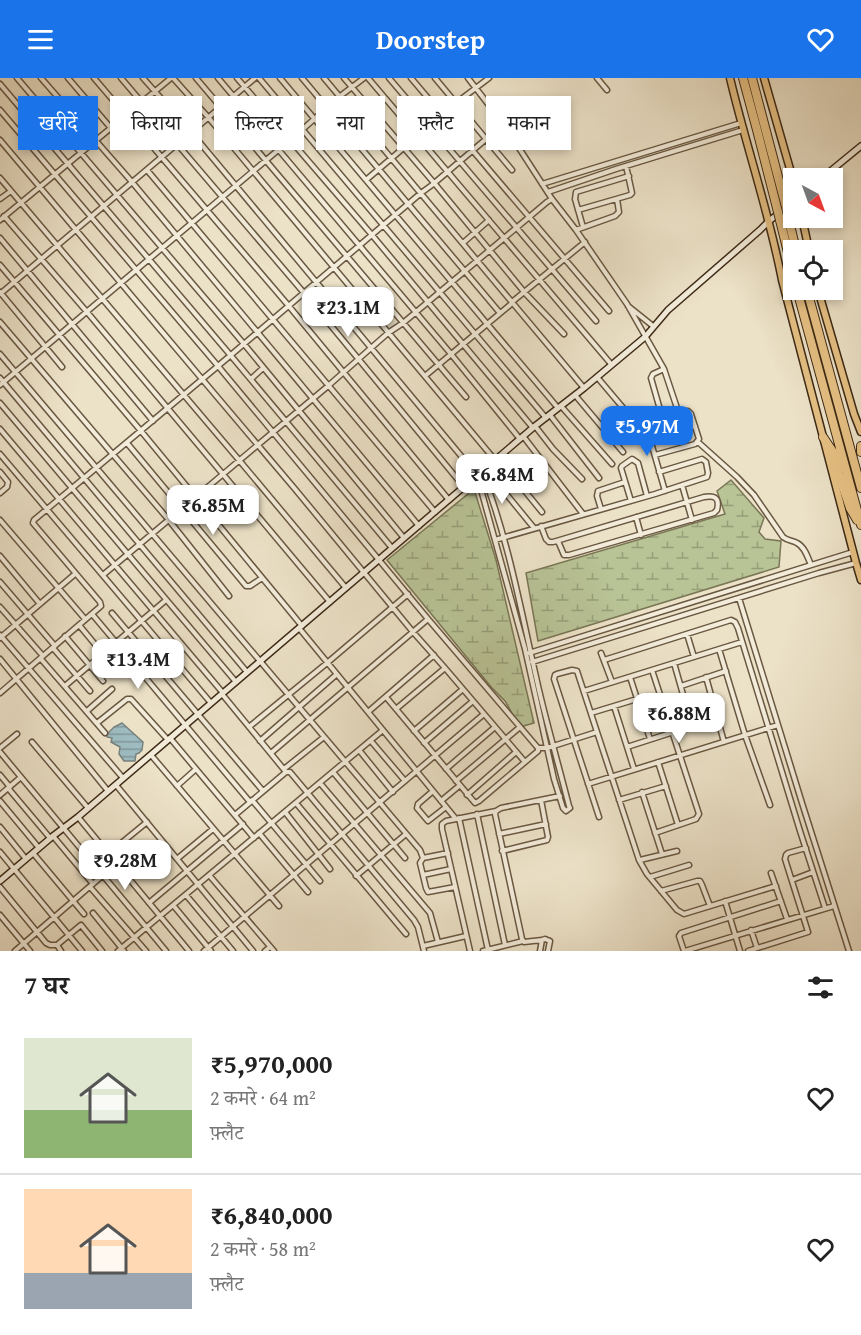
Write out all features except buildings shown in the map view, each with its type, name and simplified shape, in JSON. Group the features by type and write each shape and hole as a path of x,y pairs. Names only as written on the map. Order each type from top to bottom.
{"highway":[{"path":"742,78 782,216 786,240"},
{"path":"752,78 786,207 782,216 792,240"},
{"path":"800,300 861,526"},
{"path":"810,300 861,488"},
{"path":"823,437 833,452 850,508 861,526"},
{"path":"861,446 861,452"}],"main road":[{"path":"730,78 861,579"},
{"path":"764,78 790,168"},
{"path":"821,300 861,432"}],"street":[{"path":"16,78 244,344 404,538"},
{"path":"41,78 57,96"},
{"path":"68,78 110,127 98,137"},
{"path":"94,78 110,96"},
{"path":"121,78 136,96"},
{"path":"143,78 159,96"},
{"path":"149,96 172,78 208,117 333,268 542,512"},
{"path":"196,78 214,98"},
{"path":"218,78 234,96"},
{"path":"237,78 252,96"},
{"path":"236,96 257,78 273,96"},
{"path":"280,78 487,324 612,464"},
{"path":"302,78 318,96"},
{"path":"324,78 338,96"},
{"path":"344,78 397,140"},
{"path":"340,96 363,78"},
{"path":"368,78 397,112"},
{"path":"389,78 404,96"},
{"path":"411,78 426,96"},
{"path":"435,78 450,96"},
{"path":"468,78 486,100"},
{"path":"466,96 489,78"},
{"path":"597,78 608,90"},
{"path":"0,84 392,548"},
{"path":"0,110 538,748"},
{"path":"202,122 214,113"},
{"path":"304,128 315,119"},
{"path":"542,184 741,123"},
{"path":"0,693 101,604 33,523 34,520 473,151 486,139 474,125"},
{"path":"304,130 599,478"},
{"path":"548,192 743,130"},
{"path":"0,140 525,762"},
{"path":"98,143 314,398 419,526"},
{"path":"202,145 477,475 528,653"},
{"path":"834,168 861,146"},
{"path":"0,220 83,150"},
{"path":"154,150 288,305 449,500"},
{"path":"62,367 1,293 170,150"},
{"path":"182,150 464,487"},
{"path":"257,150 466,397"},
{"path":"247,672 1,381 46,347 278,150 583,514"},
{"path":"299,150 534,427 582,479"},
{"path":"363,150 500,313"},
{"path":"385,150 584,388"},
{"path":"366,180 402,150"},
{"path":"406,150 525,292 564,334"},
{"path":"429,150 611,364"},
{"path":"450,150 596,321"},
{"path":"495,150 512,170"},
{"path":"520,150 552,200 585,242 627,304 664,369 678,411"},
{"path":"473,151 609,311"},
{"path":"578,210 630,195 632,193 626,166"},
{"path":"147,170 435,513"},
{"path":"583,227 575,199 576,192 629,176"},
{"path":"0,178 346,588"},
{"path":"0,199 11,191"},
{"path":"576,230 618,214 617,199"},
{"path":"103,575 388,333 552,200"},
{"path":"1,879 78,817 534,427 645,337 668,310 783,210"},
{"path":"4,216 42,258 330,602"},
{"path":"463,243 489,220"},
{"path":"0,238 153,421"},
{"path":"425,376 585,242"},
{"path":"0,265 141,431 262,578 327,663 457,818 489,950"},
{"path":"627,304 653,326"},
{"path":"0,322 168,519 229,596"},
{"path":"0,354 420,850 423,858"},
{"path":"250,379 263,368"},
{"path":"664,369 653,374 651,378 667,434"},
{"path":"597,376 652,442 665,491"},
{"path":"575,394 623,452"},
{"path":"0,403 236,682"},
{"path":"662,417 678,411 688,411 695,426 698,442 754,495 783,537 788,541 798,543 812,565"},
{"path":"652,442 657,437 695,426"},
{"path":"0,429 223,693 260,741 308,792 417,923 423,948 466,936"},
{"path":"655,455 698,442"},
{"path":"127,443 246,586 262,578"},
{"path":"0,454 211,703"},
{"path":"631,501 622,466 629,460 634,459 638,463 647,496"},
{"path":"495,540 665,491 708,476 704,460 659,472"},
{"path":"484,470 534,528"},
{"path":"484,470 504,537 547,747 564,810 568,810 569,806 530,663"},
{"path":"0,472 8,482 7,487 0,492"},
{"path":"601,509 597,496 598,491 625,482"},
{"path":"682,485 692,520"},
{"path":"541,526 548,542 553,542 712,495 717,501 717,510 714,513 566,556 558,541"},
{"path":"636,518 641,535"},
{"path":"0,520 85,620"},
{"path":"528,653 853,552"},
{"path":"0,556 40,604"},
{"path":"530,663 856,563"},
{"path":"75,574 0,636 123,778"},
{"path":"0,582 90,691"},
{"path":"249,727 289,696 408,594"},
{"path":"739,598 849,951"},
{"path":"65,686 166,600"},
{"path":"0,607 105,733"},
{"path":"112,613 263,791"},
{"path":"92,614 320,881"},
{"path":"271,753 428,619"},
{"path":"604,660 731,620 736,624 825,908"},
{"path":"79,625 118,672"},
{"path":"687,634 694,657"},
{"path":"65,636 103,681"},
{"path":"584,690 742,642"},
{"path":"719,649 745,735 770,805"},
{"path":"601,653 612,682"},
{"path":"368,712 434,655"},
{"path":"0,659 108,791"},
{"path":"674,663 692,726"},
{"path":"396,709 445,668"},
{"path":"599,817 554,677 572,670 576,670 584,690 642,867 681,913 776,886"},
{"path":"652,670 699,814 696,819 655,833"},
{"path":"681,686 726,671"},
{"path":"260,741 337,675"},
{"path":"630,677 650,739"},
{"path":"706,677 724,742"},
{"path":"87,711 112,689"},
{"path":"414,731 463,689"},
{"path":"386,697 474,802 477,803 538,751 538,748"},
{"path":"97,723 127,699 131,699 196,769 254,838"},
{"path":"591,713 637,699"},
{"path":"424,743 473,701"},
{"path":"614,706 634,769"},
{"path":"173,905 208,950 484,714"},
{"path":"627,747 717,718"},
{"path":"588,784 778,725"},
{"path":"446,769 495,727"},
{"path":"456,781 520,727"},
{"path":"93,914 121,950 383,730"},
{"path":"538,748 553,746 597,732"},
{"path":"17,734 0,750 166,951"},
{"path":"235,815 324,737"},
{"path":"371,741 405,782"},
{"path":"32,742 88,808"},
{"path":"359,750 393,792"},
{"path":"467,795 516,752"},
{"path":"151,755 279,906"},
{"path":"658,762 678,825"},
{"path":"177,786 196,769"},
{"path":"333,772 405,858"},
{"path":"0,775 146,951"},
{"path":"0,795 21,777"},
{"path":"320,783 430,913 438,942"},
{"path":"116,784 254,951"},
{"path":"441,801 459,786"},
{"path":"619,800 666,786"},
{"path":"433,791 418,804 418,810 428,821 446,807"},
{"path":"642,792 662,854"},
{"path":"470,951 442,824 457,818 560,796"},
{"path":"502,851 546,841 548,837 541,800"},
{"path":"0,801 39,848"},
{"path":"296,803 406,934"},
{"path":"496,811 494,816 523,940"},
{"path":"795,815 804,811"},
{"path":"285,812 330,869"},
{"path":"477,814 506,945"},
{"path":"78,817 189,951"},
{"path":"108,854 147,822"},
{"path":"149,903 243,824"},
{"path":"499,834 546,824"},
{"path":"0,827 26,859"},
{"path":"177,859 213,829"},
{"path":"259,833 308,892"},
{"path":"356,876 406,834"},
{"path":"748,951 808,932 785,859 789,852 806,848"},
{"path":"639,860 676,851"},
{"path":"0,852 82,951"},
{"path":"33,853 84,914"},
{"path":"448,853 423,858 420,863 428,892 455,887"},
{"path":"650,877 689,865"},
{"path":"423,876 452,869"},
{"path":"771,873 787,919"},
{"path":"792,880 813,873"},
{"path":"209,875 274,951"},
{"path":"15,951 102,876"},
{"path":"661,891 697,881 702,885 710,906"},
{"path":"0,887 48,945 57,945 81,926 102,951"},
{"path":"186,895 232,951"},
{"path":"781,901 681,933 679,936 684,951 834,906"},
{"path":"724,902 740,951"},
{"path":"0,915 30,951"},
{"path":"751,930 757,948"},
{"path":"483,951 523,940 526,942 545,939 550,941 548,951"},
{"path":"540,951 542,940"},
{"path":"57,945 61,951"},
{"path":"265,951 270,947"}],"green space":[{"path":"731,480 764,518 759,532 765,539 781,541 779,567 538,641 526,573 725,514 717,491"},
{"path":"474,489 496,560 534,723 520,727 505,701 387,560"}],"water":[{"path":"122,723 143,742 142,750 136,754 135,761 124,761 119,754 120,747 111,742 112,738 107,737 114,727"}]}
